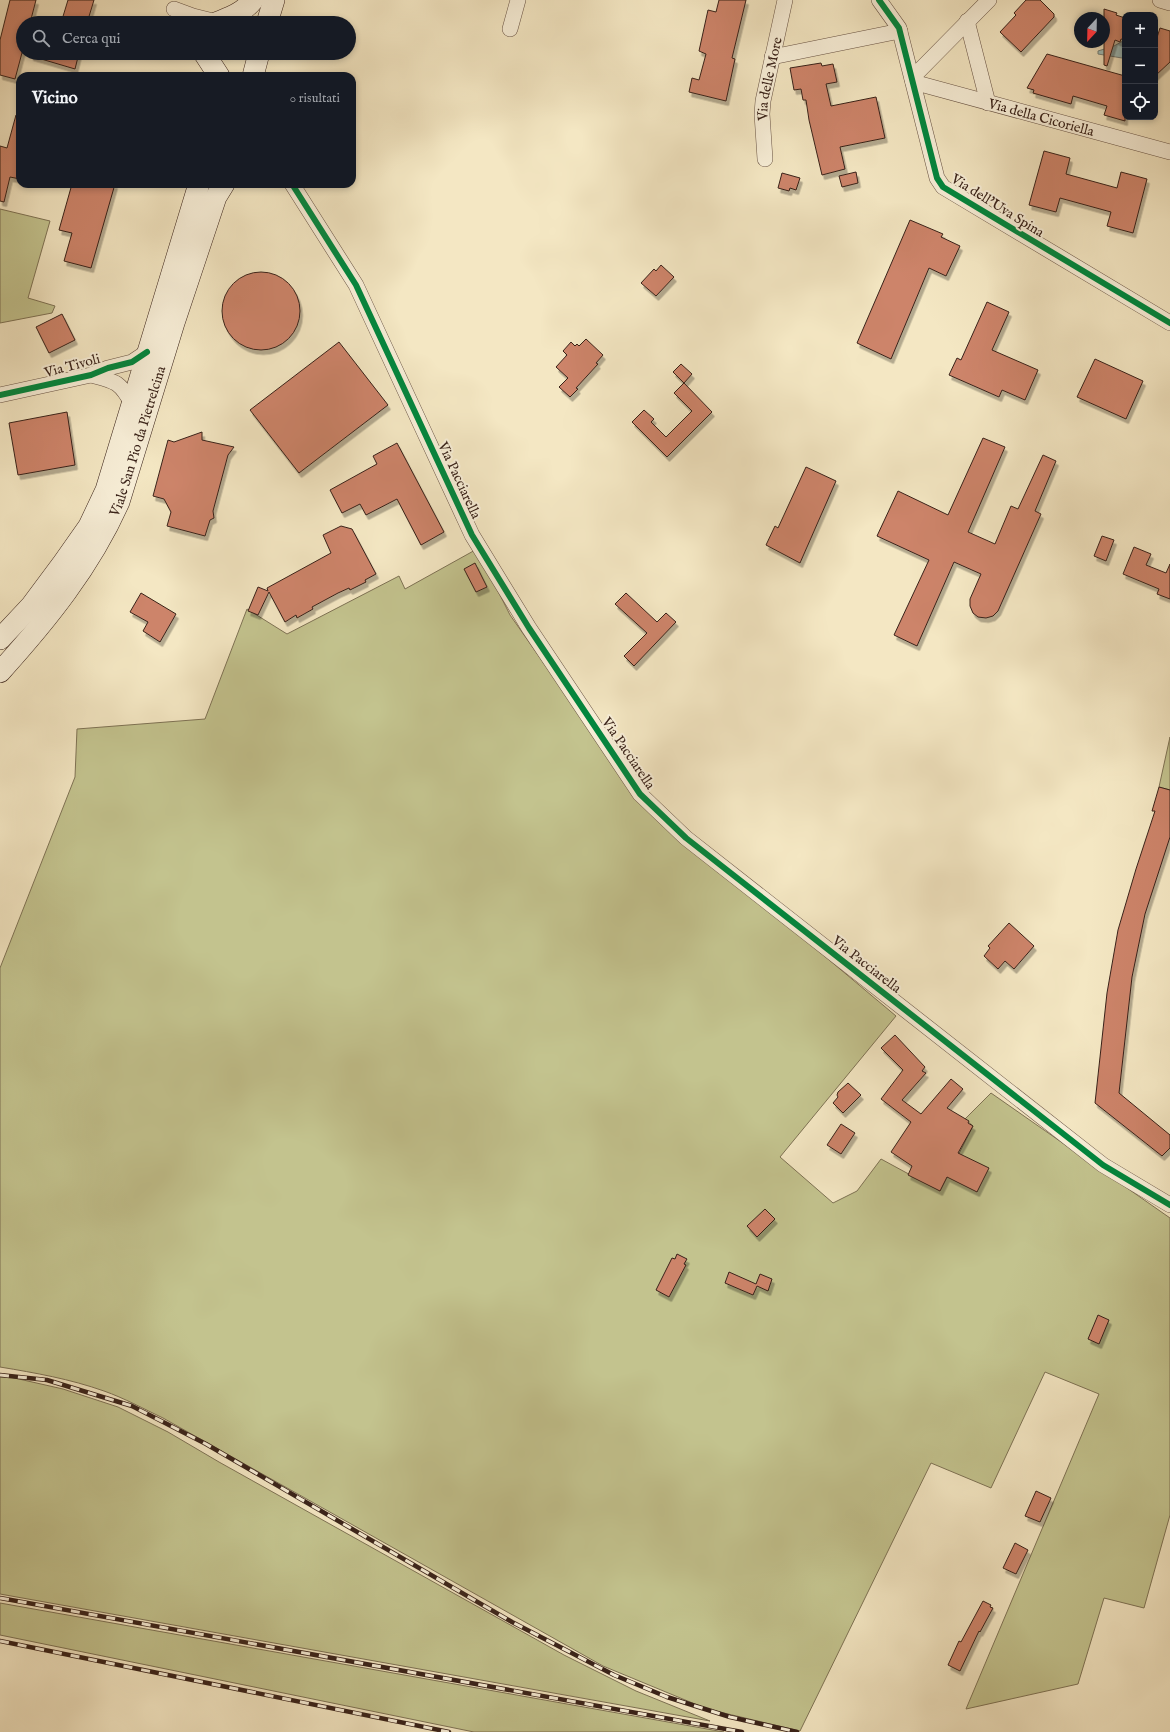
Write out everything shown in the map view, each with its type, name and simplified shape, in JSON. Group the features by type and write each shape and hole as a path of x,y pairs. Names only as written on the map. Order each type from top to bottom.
{"main road":[{"path":"236,16 253,0"},
{"path":"269,16 274,0"},
{"path":"209,60 216,72"},
{"path":"254,72 257,60"},
{"name":"Viale San Pio da Pietrelcina","path":"0,639 31,606 89,526 106,490 198,188"},
{"name":"Viale San Pio da Pietrelcina","path":"0,672 37,632 73,584 108,527 116,509 174,323 216,197 222,188"}],"street":[{"path":"510,29 518,0"},
{"name":"Via delle More","path":"765,159 762,114 764,95 785,0"},
{"name":"Via dell'Uva Spina","path":"879,0 900,31 937,178 943,187 1170,323"},
{"path":"912,80 967,21 989,0"},
{"path":"1160,0 1170,3"},
{"path":"170,4 193,16"},
{"path":"170,4 179,16"},
{"path":"967,21 988,103"},
{"path":"772,57 900,31"},
{"name":"Via della Cicoriella","path":"912,80 988,103 1170,152"},
{"name":"Via Pacciarella","path":"295,188 356,285 472,535 529,628 640,794 686,838 1103,1165 1170,1205"},
{"name":"Via Tivoli","path":"0,395 90,375 108,368 132,362 147,352"},
{"path":"90,375 110,380 124,389 132,404"}],"green space":[{"path":"0,209 50,221 28,298 55,306 52,313 0,323"},
{"path":"477,549 510,615 642,803 896,1016 780,1157 833,1203 857,1191 881,1159 940,1191 973,1126 965,1119 991,1093 1170,1218 1170,1515 1144,1608 1104,1598 1078,1684 966,1709 1099,1394 1045,1372 991,1488 931,1463 800,1731 707,1709 603,1666 163,1418 104,1391 53,1377 0,1367 0,968 75,777 77,729 205,719 247,609 287,634 399,576 405,589"},
{"path":"1170,737 1170,790 1159,787"},
{"path":"0,1377 10,1377 63,1389 118,1407 168,1432 564,1655 636,1691 710,1721 0,1594"},
{"path":"0,1603 724,1732 474,1732 0,1635"}],"water":[{"path":"1122,42 1122,58 1098,54 1098,51 1114,46"}],"building":[{"path":"10,0 36,0 32,16 16,16 16,60 20,60 15,79 0,75 0,40"},
{"path":"68,0 94,0 89,16 63,16"},
{"path":"719,0 746,0 732,58 735,59 726,101 689,92 692,78 699,80 706,54 699,51 708,10 716,12"},
{"path":"1026,0 1040,0 1054,14 1054,17 1021,52 1000,32 1016,15 1014,13"},
{"path":"1104,9 1117,13 1116,15 1122,17 1122,39 1120,42 1115,40 1107,66 1104,65 1104,48 1110,48 1110,12 1104,12"},
{"path":"1160,28 1170,31 1170,62 1158,73 1158,48 1158,34"},
{"path":"1047,54 1122,75 1122,120 1125,121 1104,115 1107,106 1073,96 1071,104 1033,93 1034,90 1027,88"},
{"path":"45,60 77,60 75,69"},
{"path":"821,63 822,66 833,64 837,82 826,84 831,106 876,97 885,138 840,147 845,169 822,175 809,120 806,100 803,100 801,89 794,90 790,68"},
{"path":"16,115 16,178 10,177 4,202 0,201 0,146 7,148"},
{"path":"1044,151 1070,158 1066,174 1117,188 1121,172 1147,179 1133,233 1107,226 1111,212 1060,198 1056,212 1029,205"},
{"path":"856,172 858,183 842,187 839,176"},
{"path":"782,173 800,178 796,190 790,188 789,191 778,188"},
{"path":"71,188 114,188 91,268 64,261 72,233 59,230"},
{"path":"910,220 943,234 941,237 960,246 946,276 929,268 891,359 857,343"},
{"path":"661,265 674,277 656,296 641,283 654,269 656,271"},
{"path":"261,272 276,275 289,283 297,296 300,311 297,326 289,339 276,347 261,350 246,347 233,339 225,326 222,311 225,296 233,283 246,275"},
{"path":"987,302 1009,312 992,350 1038,370 1025,400 1002,390 999,397 949,375 957,358 961,360"},
{"path":"62,314 75,340 49,353 36,327"},
{"path":"586,339 603,355 596,363 598,364 576,388 578,389 570,397 559,387 568,378 556,367 567,355 563,351 571,342 575,346 577,344 579,346"},
{"path":"339,342 388,405 299,473 250,410"},
{"path":"1095,359 1143,381 1126,419 1077,397"},
{"path":"681,364 692,374 684,383 673,372"},
{"path":"684,383 712,412 667,457 632,422 644,410 654,419 651,422 666,437 692,411 674,393"},
{"path":"67,412 75,465 18,475 9,423"},
{"path":"202,432 202,440 234,447 228,455 213,511 214,518 210,520 205,536 167,526 171,512 164,499 153,496 168,440 174,442"},
{"path":"983,438 1005,447 968,532 995,544 1011,506 1018,509 1043,455 1056,461 1035,511 1041,514 998,611 993,616 986,618 978,617 973,613 970,606 970,599 981,574 954,562 917,646 894,635 929,560 877,536 898,491 948,515"},
{"path":"397,443 444,532 421,545 397,499 366,515 360,504 342,513 330,490 377,464 373,456"},
{"path":"806,467 836,481 800,563 766,545 775,526 778,528"},
{"path":"341,526 352,529 376,574 365,580 366,582 350,590 349,588 338,593 312,607 313,609 297,618 296,615 285,622 269,592 258,615 248,611 258,587 268,591 267,588 331,553 323,535"},
{"path":"1102,536 1114,540 1106,561 1094,556"},
{"path":"1134,547 1151,554 1146,565 1166,573 1170,564 1170,599 1157,594 1159,589 1123,574"},
{"path":"475,563 487,587 476,592 464,569"},
{"path":"141,593 176,614 160,642 143,631 148,622 130,612"},
{"path":"626,593 657,622 666,613 676,622 634,666 624,656 647,633 615,604"},
{"path":"1159,787 1170,790 1170,837 1145,914 1132,977 1119,1093 1170,1135 1170,1148 1162,1156 1095,1103 1107,993 1118,930 1155,811 1152,811"},
{"path":"1009,923 1034,946 1014,969 1005,961 998,969 984,956 990,948 988,946"},
{"path":"895,1035 925,1067 922,1071 926,1073 902,1100 921,1114 951,1079 963,1089 947,1108 969,1121 968,1123 973,1126 958,1153 989,1168 977,1192 947,1177 940,1191 908,1175 912,1166 891,1152 911,1122 881,1099 903,1070 881,1048"},
{"path":"848,1083 861,1095 843,1113 833,1103 838,1097 838,1092"},
{"path":"841,1124 855,1133 841,1154 827,1145"},
{"path":"765,1209 775,1219 757,1237 747,1226"},
{"path":"677,1254 687,1259 684,1264 686,1265 669,1297 656,1290 672,1258 675,1259"},
{"path":"729,1272 756,1284 760,1274 772,1279 768,1291 757,1286 753,1295 725,1283"},
{"path":"1098,1315 1109,1320 1099,1344 1088,1339"},
{"path":"1036,1491 1051,1498 1040,1522 1025,1516"},
{"path":"1015,1543 1028,1550 1016,1574 1003,1568"},
{"path":"983,1601 991,1605 990,1607 993,1608 980,1632 979,1631 960,1671 948,1665 959,1641 961,1642"}],"railway":[{"path":"0,1375 47,1380 132,1406 206,1444 512,1622 614,1675 667,1697 730,1717 797,1732"},
{"path":"0,1598 742,1732"},
{"path":"0,1641 449,1732"}],"cycle path":[{"path":"879,0 899,28 937,178 943,187 1170,323"},
{"path":"295,188 356,285 472,535 529,628 640,794 686,838 1103,1165 1170,1205"},
{"path":"0,395 91,375 108,368 132,362 147,352"}]}
